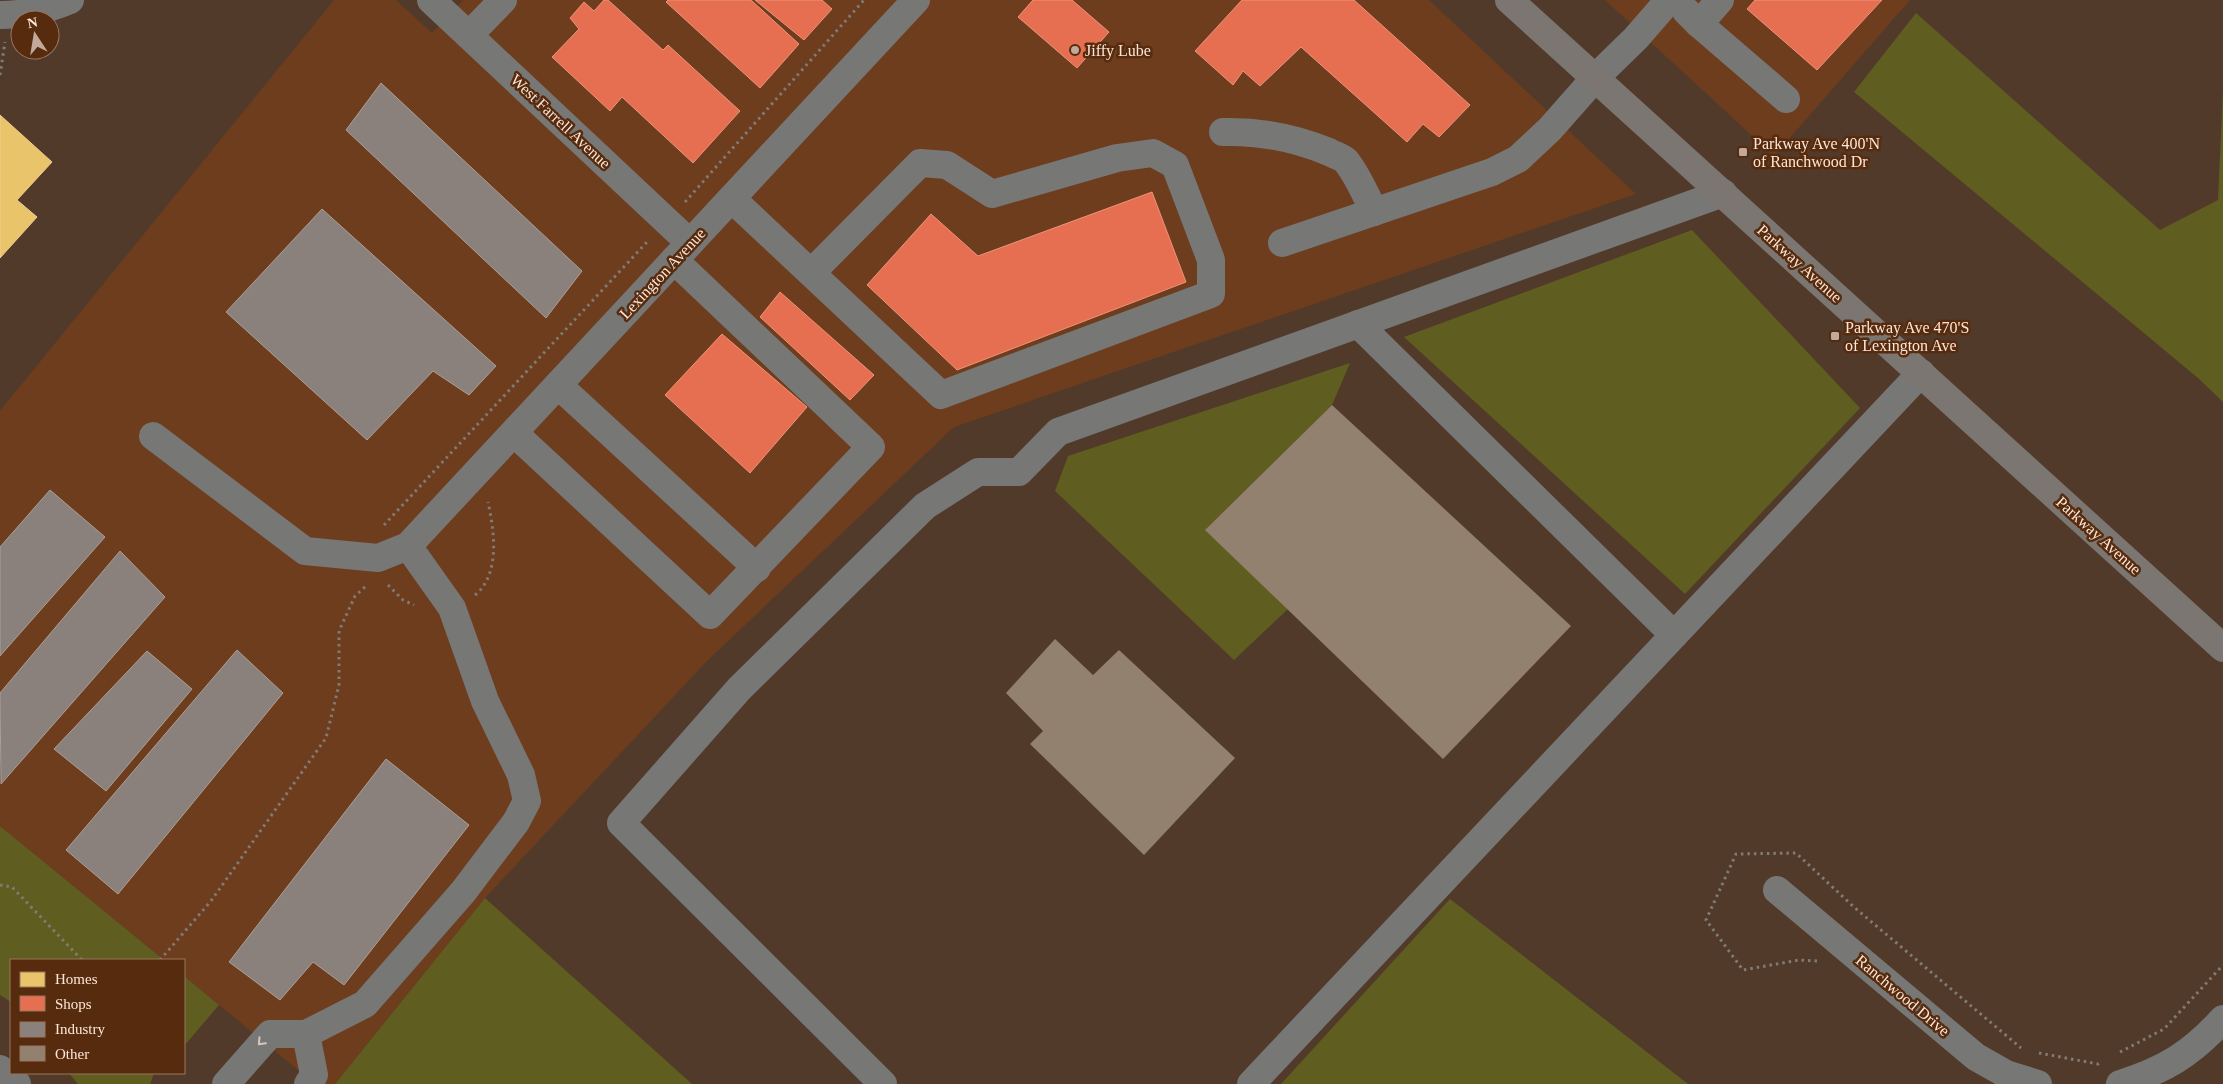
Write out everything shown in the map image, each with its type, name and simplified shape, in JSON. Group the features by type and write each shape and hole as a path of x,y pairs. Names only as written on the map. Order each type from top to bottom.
{"main road":[{"name":"Parkway Avenue","path":"1509,0 2223,648"}],"street":[{"path":"3,24 23,15 50,8 70,0"},
{"name":"West Farrell Avenue","path":"431,0 469,35 682,251 871,447 757,568"},
{"path":"469,35 502,0"},
{"name":"Lexington Avenue","path":"408,546 916,0"},
{"path":"1282,242 1492,172 1518,159 1550,129 1595,78 1636,38 1669,0"},
{"path":"1674,0 1786,99"},
{"path":"1699,24 1720,0"},
{"path":"1223,132 1239,131 1282,136 1344,159 1360,183 1374,212"},
{"path":"732,198 941,395 1211,294 1211,260 1175,165 1153,153 1117,158 992,194 947,165 920,162 811,272"},
{"path":"883,1084 620,822 739,688 925,506 978,472 1019,472 1058,432 1723,193"},
{"path":"1358,324 1674,635"},
{"path":"1251,1084 1921,373"},
{"path":"514,433 710,615 757,568 558,385"},
{"path":"153,436 305,550 378,558 408,546 452,608 485,701 521,775 527,801 516,822 463,892 365,1004 306,1034 270,1034 226,1084"},
{"name":"Ranchwood Drive","path":"1777,890 1976,1057 2006,1074 2038,1084"},
{"path":"2120,1084 2152,1074 2182,1057 2207,1037 2223,1019"},
{"path":"306,1034 314,1075 308,1084"},
{"path":"0,1068 17,1084"}],"path":[{"path":"679,196 685,202 864,0"},
{"path":"0,75 3,24"},
{"path":"161,959 211,901 326,738 339,685 340,631 355,596 368,584"},
{"path":"0,885 12,888 81,959"}],"shaded area":[{"path":"334,0 396,0 432,33 463,0 1429,0 1636,194 954,427 708,660 485,898 335,1084 315,1084 185,977 185,959 163,959 0,826 0,411"},
{"path":"1605,0 1910,0 1774,156"},
{"path":"1916,13 2160,230 2218,200 2223,90 2223,402 2198,378 1854,92"},
{"path":"1692,230 1860,408 1685,594 1404,337"},
{"path":"1350,363 1332,405 1206,529 1288,609 1234,660 1055,491 1068,456"},
{"path":"0,826 163,959 10,959 10,1001 0,995"},
{"path":"485,898 692,1084 335,1084"},
{"path":"1450,899 1688,1084 1281,1084"},
{"path":"185,977 219,1005 185,1045"},
{"path":"70,1074 154,1074 150,1084 78,1084"}],"building: Homes":[{"path":"0,115 52,162 17,200 37,217 0,258"}],"building: Shops":[{"path":"604,0 608,0 663,50 668,45 740,111 693,163 622,97 610,111 552,57 579,29 570,18 584,2 594,11"},
{"path":"668,0 751,0 799,44 760,88 666,2"},
{"path":"755,0 822,0 832,9 804,40"},
{"name":"Jiffy Lube","path":"1033,0 1072,0 1109,32 1077,68 1018,17"},
{"path":"1242,0 1354,0 1470,105 1439,137 1423,124 1407,142 1301,47 1260,86 1243,71 1233,85 1195,51"},
{"path":"1755,0 1882,0 1817,70 1747,9"},
{"path":"1152,192 1186,282 957,370 867,285 931,214 978,256"},
{"path":"780,292 874,375 850,400 760,317"},
{"path":"722,334 807,407 750,473 665,395"}],"building: Industry":[{"path":"381,83 582,271 546,318 346,130"},
{"path":"322,209 496,366 469,395 433,371 367,440 226,312"},
{"path":"50,490 105,537 0,656 0,547"},
{"path":"120,551 165,597 1,784 0,693"},
{"path":"237,650 283,693 118,894 66,850"},
{"path":"147,651 192,689 106,791 54,749"},
{"path":"386,759 469,825 344,985 313,962 280,1000 229,962"}],"building: Other":[{"path":"1332,405 1571,626 1443,759 1205,530"},
{"path":"1055,639 1093,675 1119,650 1235,758 1144,855 1030,744 1043,731 1006,693"}],"place":[{"name":"Jiffy Lube","path":"1075,50"},
{"name":"Parkway Ave 400'N of Ranchwood Dr","path":"1743,152"},
{"name":"Parkway Ave 470'S of Lexington Ave","path":"1835,336"}]}
